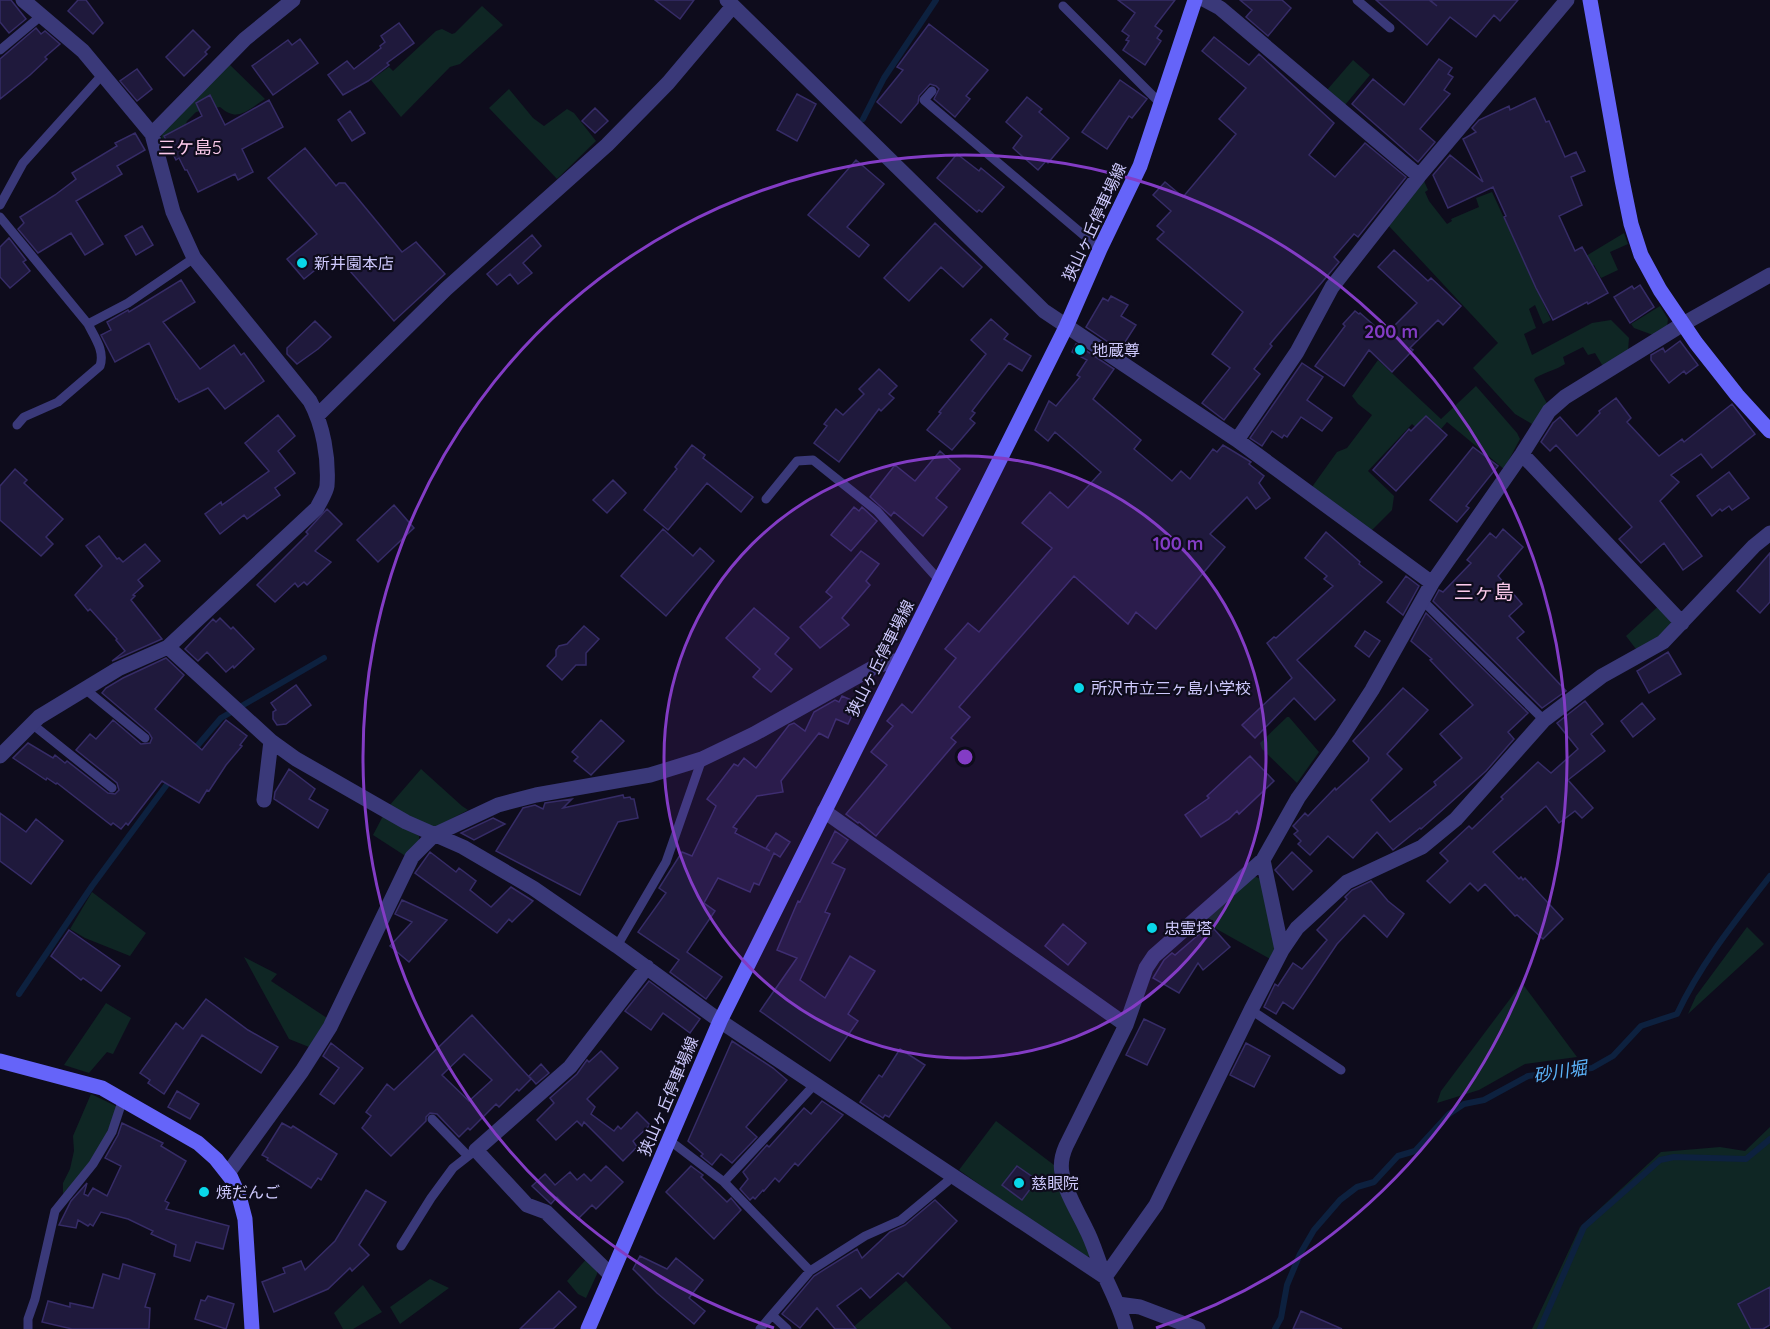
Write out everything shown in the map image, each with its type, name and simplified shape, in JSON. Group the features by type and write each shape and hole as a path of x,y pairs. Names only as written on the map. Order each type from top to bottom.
{"main road":[{"name":"狭山ヶ丘停車場線","path":"588,1329 720,1021 1066,327 1140,166 1195,0"},
{"path":"1590,0 1631,224 1641,255 1660,290 1683,324 1737,395 1770,430"},
{"path":"0,1061 102,1088 198,1143 216,1159 228,1173 239,1196 245,1219 252,1329"}],"street":[{"path":"0,756 39,717 118,669 168,647 316,508 327,488 323,436 318,415 310,401 194,258 173,212 152,134 83,51 22,0"},
{"path":"152,134 245,39 293,0"},
{"path":"1205,0 1220,8 1419,176"},
{"path":"1237,440 1296,352 1332,287 1419,176 1566,0"},
{"path":"318,415 446,289 607,145 668,83 730,3 1044,311 1237,440 1432,583"},
{"path":"1126,1329 1118,1304 1062,1176 1062,1155 1126,1025 1146,968 1154,956 1263,860 1298,798 1372,690 1432,583 1522,454 1549,411 1565,397 1683,324 1770,275"},
{"path":"1522,454 1682,623"},
{"path":"1105,1277 1156,1205 1251,1010 1282,950 1297,928 1347,882 1422,847 1456,819 1544,720 1602,676 1663,642 1754,546 1770,533"},
{"path":"168,647 271,741 314,770 405,822 463,847 533,888 617,945 720,1021 1105,1277"},
{"path":"228,1173 302,1071 330,1027 412,857 434,835 498,805 536,795 650,774 702,759 754,734 876,666 899,660"},
{"path":"264,800 271,741"},
{"path":"824,811 1126,1025"},
{"path":"1263,860 1282,950"},
{"path":"611,1275 546,1212 527,1205 472,1153 570,1067 647,967"},
{"path":"1118,1304 1140,1307 1198,1329"}],"lane":[{"path":"1357,0 1390,28"},
{"path":"1063,6 1161,104"},
{"path":"0,50 42,15"},
{"path":"0,205 23,163 103,74"},
{"path":"932,91 924,100 1100,249"},
{"path":"0,217 88,324 103,359 100,366 58,402 24,417 17,425"},
{"path":"88,324 128,303 194,258"},
{"path":"766,499 797,461 813,460 878,511 939,580"},
{"path":"1422,600 1544,720"},
{"path":"85,689 145,738"},
{"path":"32,724 112,788"},
{"path":"617,945 666,862 702,759"},
{"path":"1251,1010 1341,1070"},
{"path":"724,1182 815,1084"},
{"path":"28,1329 28,1319 35,1299 55,1211 93,1164 107,1140 123,1099"},
{"path":"401,1246 453,1168 472,1153 432,1119"},
{"path":"669,1140 724,1182 810,1271"},
{"path":"760,1329 810,1271 865,1236 901,1220 954,1176"},
{"path":"772,1315 787,1329"}],"green space":[{"path":"482,6 503,25 460,64 450,67 401,117 371,80 389,67 393,71 436,31 442,29 452,34 455,33"},
{"path":"1353,60 1370,75 1345,105 1327,90"},
{"path":"228,63 265,99 248,111 237,114 226,112 220,107 196,112 187,121 177,146 165,155 161,141 162,132"},
{"path":"509,89 533,118 544,126 567,109 574,113 596,141 557,179 489,108"},
{"path":"1424,181 1429,201 1447,224 1452,221 1451,219 1479,207 1476,198 1492,192 1551,320 1543,324 1535,305 1529,309 1536,328 1524,334 1532,355 1592,323 1611,320 1629,338 1628,351 1604,368 1595,353 1588,355 1583,347 1563,357 1565,364 1535,378 1549,407 1532,424 1515,414 1473,368 1498,343 1388,225"},
{"path":"1624,233 1628,244 1610,252 1618,270 1601,278 1594,265 1587,269 1581,259"},
{"path":"1660,306 1668,319 1667,327 1653,335 1634,328 1631,324"},
{"path":"1378,360 1441,419 1476,386 1520,439 1504,469 1447,422 1431,441 1412,424 1368,471 1394,496 1392,510 1371,531 1312,487 1337,452 1347,448 1372,415 1352,396"},
{"path":"1664,601 1680,618 1639,653 1626,636"},
{"path":"1287,717 1319,752 1297,783 1262,749 1260,743"},
{"path":"421,769 468,810 436,827 428,827 389,806"},
{"path":"383,816 419,836 419,842 407,857 373,835"},
{"path":"1254,876 1263,880 1277,951 1272,960 1204,922"},
{"path":"92,892 146,933 130,956 85,938 70,929"},
{"path":"1747,927 1764,944 1688,1014 1696,996"},
{"path":"244,957 277,974 271,981 327,1018 309,1047 289,1039"},
{"path":"1522,983 1577,1057 1525,1064 1479,1090 1437,1103 1441,1091"},
{"path":"106,1003 131,1018 113,1054 107,1052 89,1073 64,1065"},
{"path":"91,1094 118,1107 101,1146 89,1165 63,1194 63,1183 70,1169 74,1151 73,1136"},
{"path":"996,1121 1054,1165 1055,1182 1092,1252 1088,1257 1035,1224 959,1170"},
{"path":"1770,1127 1770,1287 1738,1304 1751,1329 1532,1329 1580,1227 1661,1152 1720,1147 1745,1151"},
{"path":"589,1256 597,1267 597,1274 586,1298 578,1294 567,1281"},
{"path":"430,1279 449,1288 400,1324 390,1307"},
{"path":"906,1281 952,1329 851,1329"},
{"path":"363,1285 382,1312 353,1329 343,1329 334,1313"}],"building":[{"path":"0,0 11,0 26,19 9,33 0,22"},
{"path":"78,0 86,0 103,23 93,34 68,11"},
{"path":"655,0 694,0 680,19"},
{"path":"1118,0 1175,0 1155,26 1162,31 1157,38 1161,41 1145,65 1123,50 1129,41 1126,40 1129,36 1122,31 1135,13"},
{"path":"1240,0 1282,0 1291,8 1268,36 1246,17 1252,10"},
{"path":"1376,0 1429,0 1437,6 1430,0 1518,0 1500,21 1494,15 1476,37 1450,17 1427,45"},
{"path":"399,23 414,43 368,81 343,95 328,75 347,61 354,69 381,48 380,46 385,42 381,36"},
{"path":"929,24 988,70 966,96 970,99 955,117 934,99 939,89 930,84 901,123 877,102 903,70 897,67"},
{"path":"36,28 41,34 45,31 60,44 30,75 0,99 0,59"},
{"path":"193,30 210,47 205,52 207,54 184,76 166,57"},
{"path":"1214,37 1249,65 1259,54 1334,123 1309,155 1335,177 1365,143 1406,177 1358,237 1354,234 1334,257 1339,262 1270,344 1272,346 1254,369 1260,374 1224,420 1202,403 1230,368 1212,354 1243,312 1157,239 1164,232 1157,226 1171,211 1153,195 1165,182 1183,197 1236,134 1219,119 1246,88 1202,51"},
{"path":"300,39 318,63 273,95 252,66 288,40 292,45"},
{"path":"1439,59 1452,68 1448,74 1453,77 1444,90 1450,94 1420,129 1435,142 1418,162 1352,104 1373,79 1404,105"},
{"path":"137,69 152,89 137,101 120,81"},
{"path":"1120,80 1147,99 1132,118 1129,116 1107,149 1082,132"},
{"path":"797,94 816,104 797,141 777,130"},
{"path":"210,95 225,125 269,100 283,127 242,149 253,172 238,180 235,174 198,192 179,158 176,160 164,136 202,116 196,103"},
{"path":"1027,97 1042,109 1039,112 1069,138 1048,163 1046,161 1038,170 1013,148 1022,136 1006,122"},
{"path":"1535,98 1546,122 1549,121 1565,157 1576,152 1585,171 1571,177 1582,205 1559,216 1575,251 1582,247 1608,293 1553,320 1536,288 1493,187 1448,208 1433,175 1450,155 1483,182 1463,139 1476,132 1472,128 1479,120 1509,106 1510,110"},
{"path":"595,108 608,121 595,133 582,121"},
{"path":"350,111 365,133 352,141 338,120"},
{"path":"135,133 145,150 117,166 122,174 76,201 103,244 85,255 71,233 38,253 18,229 24,223 20,217 76,179 72,173 117,146 115,143"},
{"path":"305,148 336,186 339,183 345,183 402,252 416,242 445,274 394,321 335,254 304,279 287,259 317,234 268,178"},
{"path":"957,154 979,171 981,168 1004,187 982,212 979,210 977,212 937,178"},
{"path":"856,160 884,184 847,227 869,245 859,257 808,215"},
{"path":"935,223 982,267 963,287 941,267 909,301 884,278"},
{"path":"142,226 153,245 136,255 125,236"},
{"path":"532,235 541,246 523,263 532,273 518,284 510,274 497,285 487,274"},
{"path":"9,238 26,260 23,262 30,271 10,288 0,277 0,247"},
{"path":"1394,250 1428,281 1431,278 1461,306 1443,325 1438,320 1410,348 1413,350 1392,372 1369,350 1344,386 1315,366 1345,326 1343,324 1355,311 1385,335 1417,303 1378,267"},
{"path":"181,280 195,302 163,322 200,369 234,345 241,355 244,353 264,381 225,409 208,388 179,402 149,343 115,362 101,335 111,330 107,322 128,310 129,312"},
{"path":"1640,285 1654,307 1630,323 1614,297 1632,286 1634,289"},
{"path":"1111,296 1128,305 1121,316 1136,325 1120,350 1086,327 1103,298 1108,301"},
{"path":"991,319 1008,334 1004,339 1031,356 1022,371 1009,363 972,411 975,413 970,419 975,423 952,450 927,430 986,354 971,340"},
{"path":"315,321 331,337 297,364 287,354 287,348"},
{"path":"1680,341 1698,365 1686,374 1684,371 1669,383 1651,360 1651,355 1663,348 1665,352"},
{"path":"1076,344 1114,369 1093,399 1141,440 1134,449 1172,481 1181,471 1190,479 1213,449 1217,452 1223,445 1251,462 1249,464 1264,476 1259,483 1270,498 1256,509 1247,497 1210,534 1225,547 1156,629 1136,612 1128,624 1074,576 959,707 970,717 951,738 956,742 876,836 846,814 887,765 871,752 893,726 887,721 902,704 912,713 956,658 945,649 968,623 979,632 1052,548 1022,523 1050,492 1068,508 1101,472 1055,432 1048,441 1035,430 1049,401 1056,406 1080,377 1077,375 1087,360 1072,352"},
{"path":"1302,363 1323,377 1307,400 1332,418 1322,431 1301,417 1287,437 1284,435 1282,438 1272,431 1262,446 1250,438"},
{"path":"879,369 897,386 889,394 894,398 881,411 879,409 839,462 814,443 827,426 824,424 836,409 843,415 864,394 859,389"},
{"path":"1616,398 1631,418 1627,422 1659,456 1682,439 1684,442 1732,404 1755,434 1712,468 1701,454 1671,475 1679,482 1660,501 1702,556 1683,570 1664,543 1641,563 1619,539 1632,527 1556,445 1550,451 1541,442 1553,423 1560,417 1577,436 1600,413 1599,411"},
{"path":"278,415 295,436 278,451 295,473 275,488 280,495 247,519 244,515 220,534 205,514 221,502 222,505 269,471 245,443"},
{"path":"1426,416 1447,435 1396,491 1373,470 1409,429 1411,431"},
{"path":"692,445 705,455 703,458 753,497 741,512 707,483 668,530 644,510 677,469 675,467"},
{"path":"1473,447 1498,466 1466,506 1469,508 1457,522 1430,500"},
{"path":"940,451 960,469 936,498 947,507 923,536 894,512 891,516 870,497 895,465 915,481"},
{"path":"15,469 27,480 24,483 63,519 46,537 53,544 41,556 0,520 0,486"},
{"path":"1729,472 1749,498 1732,510 1729,506 1722,511 1720,509 1712,516 1697,496"},
{"path":"613,480 626,493 607,513 593,500"},
{"path":"394,505 414,528 378,562 357,540"},
{"path":"854,507 859,511 862,507 877,521 851,551 831,535"},
{"path":"327,509 342,524 315,551 331,562 307,585 304,582 298,587 295,583 275,602 257,585 308,534 306,532"},
{"path":"663,529 693,556 700,548 714,561 666,616 621,576"},
{"path":"1503,529 1523,547 1498,576 1522,604 1509,616 1524,632 1517,638 1566,691 1542,708 1433,601 1439,590 1443,592 1471,563 1467,560 1490,533 1496,538"},
{"path":"1326,532 1360,562 1359,564 1382,582 1297,660 1335,700 1315,720 1294,698 1255,738 1242,725 1292,678 1267,643 1274,637 1276,638 1333,586 1324,579 1327,576 1305,558"},
{"path":"99,536 117,559 123,562 145,544 160,561 138,580 143,586 131,600 162,639 112,661 125,651 117,639 75,595 102,566 86,546"},
{"path":"861,551 879,564 866,581 870,585 842,618 849,625 820,648 800,627 832,597 826,592"},
{"path":"1770,553 1770,602 1760,613 1737,591"},
{"path":"1406,576 1419,586 1403,615 1387,602"},
{"path":"754,608 789,638 775,654 792,669 771,692 753,677 760,669 726,638"},
{"path":"1426,613 1528,713 1508,732 1514,739 1486,771 1421,829 1393,850 1377,832 1353,858 1328,836 1310,855 1298,844 1301,841 1294,834 1298,831 1293,826 1305,813 1308,816 1335,788 1336,790 1368,761 1369,758 1353,741 1403,688 1428,710 1387,754 1402,769 1371,800 1390,822 1436,785 1434,782 1462,758 1440,734 1473,705 1430,660 1432,659 1411,641"},
{"path":"220,618 231,629 233,627 254,649 234,668 233,666 226,672 207,652 198,661 185,649 213,619 216,622"},
{"path":"584,626 599,639 586,653 586,665 576,665 562,680 547,666 556,656 559,646 567,644"},
{"path":"1365,631 1380,641 1369,657 1355,646"},
{"path":"1668,652 1681,674 1649,693 1637,671"},
{"path":"166,658 184,675 155,709 202,750 226,720 247,736 199,803 162,781 128,825 126,823 121,829 113,823 111,825 57,783 47,778 46,780 13,758 28,743 53,758 55,755 65,763 67,761 108,793 115,794 119,790 117,783 76,750 90,734 96,739 113,720 141,744 150,743 152,738 149,733 102,693 123,678"},
{"path":"296,685 311,705 286,724 277,725 273,719 273,712 276,710 271,703"},
{"path":"842,696 858,703 848,724 836,719 828,738 819,733 781,781 783,792 757,796 733,827 737,829 735,833 770,851 766,848 776,833 790,842 780,857 774,853 759,885 754,883 750,892 718,878 704,903 715,911 687,952 722,977 706,999 670,972 679,960 638,932 666,893 659,888 682,852 692,856 716,806 707,799 734,764 738,766 744,758 756,768 789,725 794,723 805,731 814,712 835,700 839,702"},
{"path":"1585,701 1603,724 1591,734 1605,751 1568,780 1593,808 1582,818 1575,811 1559,823 1546,806 1493,852 1519,879 1525,878 1563,919 1543,939 1517,915 1515,916 1485,884 1478,891 1470,883 1450,903 1427,881 1448,861 1440,853 1469,826 1472,829 1538,762 1551,773 1578,749 1557,723"},
{"path":"1642,703 1655,719 1633,737 1621,721"},
{"path":"601,720 624,741 591,775 574,761 578,757 572,752"},
{"path":"1250,756 1274,781 1239,814 1237,811 1229,819 1201,837 1185,815 1209,798 1207,796"},
{"path":"289,769 315,789 309,799 328,810 318,828 274,799 275,792"},
{"path":"623,795 624,798 634,799 638,818 618,822 580,895 496,851 523,808 535,805 543,809 545,803 572,799 563,808"},
{"path":"0,813 26,832 36,819 63,841 31,884 0,861"},
{"path":"493,818 505,824 474,840 461,833"},
{"path":"835,831 848,840 832,863 845,869 825,912 830,914 800,980 825,998 850,956 875,971 848,1014 858,1021 830,1061 760,1011 797,958 777,950 798,901 800,902"},
{"path":"430,852 456,872 459,868 476,881 470,890 491,907 511,887 533,901 512,922 509,919 497,933 415,873"},
{"path":"1292,852 1312,871 1293,890 1275,870"},
{"path":"1371,881 1388,901 1404,914 1387,937 1364,915 1337,944 1293,1009 1283,1002 1276,1014 1264,1007 1275,984 1278,986 1293,963 1302,969 1327,940 1317,930 1347,899 1345,897 1352,890"},
{"path":"402,900 447,920 409,962 390,946 412,922 395,914"},
{"path":"1063,924 1086,943 1068,965 1045,946"},
{"path":"1205,929 1209,933 1214,929 1230,947 1203,970 1198,963 1179,993 1153,978 1164,960 1172,953 1175,955"},
{"path":"69,930 120,966 101,991 83,978 81,980 51,956"},
{"path":"649,981 700,1019 690,1033 663,1013 651,1030 625,1011"},
{"path":"206,999 248,1030 278,1047 261,1073 202,1035 164,1094 148,1083 150,1080 140,1073 176,1023 183,1029"},
{"path":"472,1015 531,1079 499,1107 496,1104 470,1130 468,1128 459,1137 437,1114 430,1113 426,1121 391,1156 362,1128 371,1116 366,1112 387,1084 394,1090","holes":["464,1054 492,1080 469,1101 442,1075"]},
{"path":"1144,1019 1165,1029 1147,1065 1126,1055"},
{"path":"732,1041 787,1080 746,1127 757,1137 732,1163 721,1154 712,1165 688,1141"},
{"path":"331,1043 363,1068 334,1104 320,1094 339,1068 323,1056"},
{"path":"1246,1043 1270,1056 1254,1087 1230,1075"},
{"path":"900,1049 925,1065 889,1117 885,1115 883,1118 860,1102 879,1075 882,1077"},
{"path":"601,1051 618,1068 587,1099 595,1107 591,1114 614,1131 618,1126 621,1129 637,1112 650,1125 633,1141 637,1147 623,1161 584,1122 582,1126 577,1121 556,1140 537,1120 554,1103 550,1098 577,1074 587,1060 589,1062"},
{"path":"541,1064 549,1073 536,1084 529,1076"},
{"path":"177,1091 199,1104 190,1119 168,1107"},
{"path":"822,1101 843,1115 798,1166 795,1163 779,1182 775,1178 755,1199 753,1197 750,1200 740,1189 748,1179 743,1172 804,1108 811,1114"},
{"path":"122,1123 163,1143 161,1146 186,1161 165,1201 169,1203 166,1209 229,1226 223,1249 196,1242 190,1261 174,1256 176,1245 151,1234 153,1231 128,1219 101,1212 93,1226 90,1224 88,1226 78,1220 76,1228 59,1225 71,1201 87,1183 84,1194 88,1196 93,1188 107,1196 121,1166 105,1158"},
{"path":"282,1123 291,1128 293,1126 337,1154 321,1180 318,1178 311,1188 262,1155"},
{"path":"606,1166 623,1182 596,1209 592,1205 578,1219 557,1197 551,1204 532,1186 545,1174 555,1185 570,1172 577,1180 584,1174 591,1181"},
{"path":"691,1166 703,1175 701,1177 727,1202 731,1198 741,1210 714,1239 666,1192"},
{"path":"1017,1166 1037,1180 1022,1200 1002,1185"},
{"path":"366,1190 386,1202 359,1245 369,1255 352,1271 350,1268 328,1289 274,1312 262,1282 285,1273 283,1268 301,1261 305,1270 335,1241"},
{"path":"935,1200 957,1221 903,1277 898,1273 870,1298 861,1288 837,1306 856,1329 835,1329 817,1308 800,1328 782,1314 814,1276 857,1249 862,1258 890,1232 905,1225"},
{"path":"640,1256 667,1269 676,1258 703,1280 689,1298 705,1311 694,1324 633,1269"},
{"path":"123,1264 155,1274 145,1307 150,1308 149,1329 72,1329 42,1322 48,1301 70,1307 70,1303 93,1308 103,1274 119,1279"},
{"path":"1770,1287 1770,1325 1763,1329 1751,1329 1738,1304"},
{"path":"559,1291 576,1307 553,1329 520,1329"},
{"path":"208,1296 234,1304 226,1329 195,1319 201,1300 205,1301"},
{"path":"1301,1311 1342,1329 1293,1329"}],"waterway":[{"path":"863,119 884,78 936,0"},
{"path":"192,752 221,718 324,658"},
{"path":"19,994 92,886 171,779"},
{"name":"砂川堀","path":"1275,1329 1281,1318 1287,1285 1300,1254 1314,1230 1340,1200 1357,1187 1374,1182 1398,1156 1415,1151 1449,1114 1464,1104 1484,1100 1528,1076 1592,1068 1613,1056 1641,1026 1677,1014 1708,960 1770,876"},
{"path":"1540,1329 1584,1227 1660,1160 1674,1157 1746,1159 1770,1139"}],"place":[{"name":"新井園本店","path":"302,263"},
{"name":"地蔵尊","path":"1080,350"},
{"name":"所沢市立三ヶ島小学校","path":"1079,688"},
{"name":"忠霊塔","path":"1152,928"},
{"name":"慈眼院","path":"1019,1183"},
{"name":"焼だんご","path":"204,1192"}],"district":[{"name":"三ケ島5","path":"190,148"},
{"name":"三ヶ島","path":"1484,592"}]}
